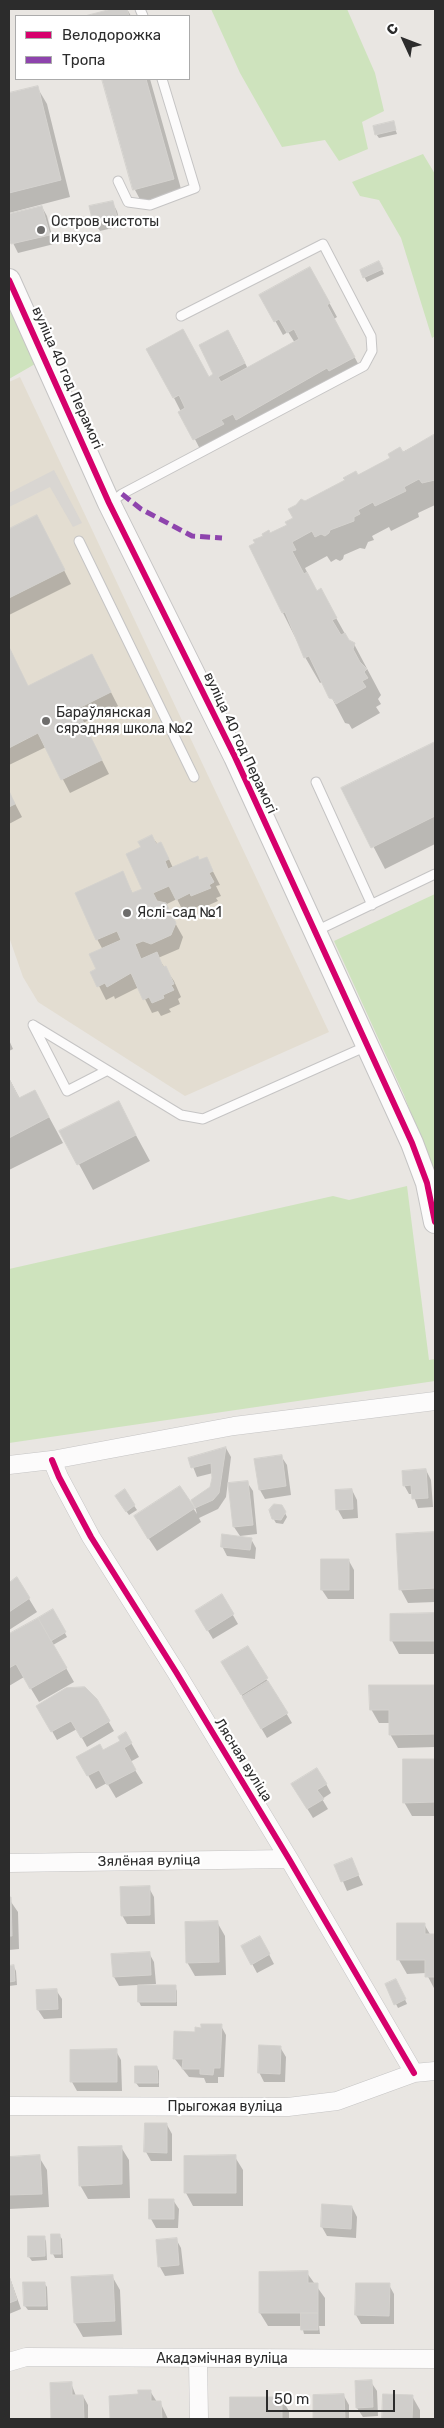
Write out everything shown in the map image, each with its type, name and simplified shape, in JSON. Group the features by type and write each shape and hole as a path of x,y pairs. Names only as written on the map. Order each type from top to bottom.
{"street":[{"name":"вуліца 40 год Перамогі","path":"9,280 109,503 235,757 412,1142 427,1183 435,1222"},
{"path":"9,1465 52,1460 234,1426 435,1400"},
{"name":"Лясная вуліца","path":"52,1460 91,1537 176,1672 289,1859 414,2073"},
{"name":"Зялёная вуліца","path":"9,1863 289,1859"},
{"name":"Прыгожая вуліца","path":"9,2106 288,2107 337,2101 414,2073 435,2071"},
{"name":"Акадэмічная вуліца","path":"9,2362 26,2357 198,2360 435,2359"},
{"path":"198,2360 199,2419"}],"lane":[{"path":"118,181 128,202 150,205 195,188 162,80"},
{"path":"109,503 122,494 364,366 372,351 371,336 323,244 181,316"},
{"path":"79,541 194,777"},
{"path":"316,782 372,904"},
{"path":"314,932 435,874"},
{"path":"106,1071 67,1091 33,1025 106,1071 181,1114 203,1119 367,1046"}],"shaded area":[{"path":"20,377 329,1032 185,1096 38,1002 23,977 9,937 9,382"},
{"path":"54,470 82,523 73,527 50,487 9,507 9,493"}],"green space":[{"path":"211,9 347,9 375,73 384,111 362,122 368,149 339,161 325,140 282,147 240,73"},
{"path":"423,154 435,174 435,336 432,338 401,238 379,200 360,196 352,182"},
{"path":"9,300 35,364 9,379"},
{"path":"435,894 435,1178 404,1095 334,941"},
{"path":"407,1186 429,1360 435,1359 435,1381 9,1443 9,1269 333,1196 349,1200"}],"building":[{"path":"112,9 127,9 129,15 89,15"},
{"path":"102,80 146,80 174,179 133,190"},
{"path":"38,86 61,180 9,193 9,93"},
{"path":"394,121 396,130 375,135 373,126"},
{"path":"113,201 117,217 93,223 89,206"},
{"path":"42,206 50,235 11,244 9,238 9,214"},
{"path":"379,261 383,269 363,278 360,270"},
{"path":"310,267 330,303 327,305 355,357 329,371 327,368 236,420 233,414 221,420 224,424 193,440 178,412 185,408 179,395 173,398 146,349 183,329 209,377 213,374 199,345 228,330 245,363 218,377 221,382 299,339 294,329 287,333 279,319 274,322 259,295"},
{"path":"435,434 435,480 422,483 419,479 404,487 406,491 375,506 373,502 358,510 360,514 354,517 354,521 330,530 325,536 321,534 315,537 312,531 292,542 296,550 292,551 304,574 307,572 317,591 321,588 337,618 332,620 341,635 345,633 349,640 355,643 353,649 360,662 367,669 364,672 368,678 362,681 366,687 336,704 333,699 329,698 309,656 304,658 285,612 282,613 249,546 255,543 253,540 263,536 262,534 269,530 270,533 287,525 285,522 293,518 288,509 296,505 301,499 305,501 345,480 343,478 356,471 358,475 390,458 388,454 400,447 403,452"},
{"path":"37,515 65,570 9,598 9,529"},
{"name":"Бараўлянская сярэдняя школа №2","path":"9,647 28,686 92,654 111,692 77,709 102,760 61,780 38,733 9,748"},
{"path":"435,742 435,816 371,848 341,788"},
{"path":"9,791 15,804 9,807"},
{"name":"Яслі-сад №1","path":"152,835 156,844 161,842 169,859 165,861 168,869 198,856 199,860 207,857 213,871 209,873 214,882 209,885 211,888 191,896 190,893 176,900 169,886 153,893 157,901 166,903 176,923 171,935 151,944 143,941 135,944 141,959 157,952 163,967 166,966 174,984 171,985 174,990 163,995 164,998 152,1003 149,997 143,1000 131,973 107,987 105,983 97,987 90,972 96,969 89,954 121,940 117,931 96,940 75,893 123,871 132,893 142,889 126,854 141,847 138,842"},
{"path":"9,1079 19,1098 35,1090 49,1117 9,1138"},
{"path":"119,1101 136,1135 77,1165 59,1131"},
{"path":"226,1447 219,1493 213,1500 195,1508 191,1500 210,1487 212,1478 211,1463 191,1468 188,1458"},
{"path":"282,1455 286,1486 259,1490 254,1459"},
{"path":"426,1469 428,1498 412,1499 411,1485 403,1486 402,1471"},
{"path":"248,1481 253,1525 233,1527 228,1483"},
{"path":"180,1486 195,1508 148,1539 134,1516"},
{"path":"125,1489 135,1505 126,1512 115,1496"},
{"path":"352,1489 353,1509 336,1510 335,1490"},
{"path":"274,1504 282,1505 286,1512 281,1520 272,1519 269,1510"},
{"path":"435,1532 435,1588 399,1590 396,1534"},
{"path":"222,1534 252,1538 250,1550 221,1547"},
{"path":"321,1559 349,1559 349,1590 321,1590"},
{"path":"17,1577 30,1598 9,1612 9,1583"},
{"path":"222,1594 234,1614 207,1631 195,1611"},
{"path":"53,1609 66,1632 51,1641 38,1618"},
{"path":"435,1613 435,1641 390,1641 390,1614"},
{"path":"38,1618 67,1668 30,1689 16,1664 9,1668 9,1634"},
{"path":"248,1646 268,1678 241,1695 221,1662"},
{"path":"268,1681 288,1713 261,1729 242,1697"},
{"path":"369,1685 434,1685 435,1734 389,1735 389,1710 370,1710"},
{"path":"85,1687 97,1699 110,1721 81,1738 71,1721 51,1732 36,1706 66,1688"},
{"path":"126,1732 132,1743 124,1748 136,1770 107,1785 99,1770 87,1776 76,1757 100,1744 103,1750 120,1741 118,1737"},
{"path":"403,1759 435,1759 435,1802 403,1803"},
{"path":"317,1768 327,1784 317,1790 324,1799 307,1809 291,1784"},
{"path":"352,1858 359,1875 341,1882 334,1865"},
{"path":"150,1886 150,1915 121,1916 120,1887"},
{"path":"9,1897 11,1897 12,1936 9,1936"},
{"path":"218,1921 219,1962 186,1963 185,1922"},
{"path":"397,1923 425,1923 425,1934 435,1934 435,1977 425,1977 425,1960 397,1960"},
{"path":"260,1936 270,1954 251,1965 241,1946"},
{"path":"150,1952 151,1975 113,1977 111,1954"},
{"path":"14,1965 15,1981 9,1982 9,1966"},
{"path":"396,1979 406,1999 394,2005 385,1984"},
{"path":"138,1985 176,1985 176,2002 138,2002"},
{"path":"57,1989 58,2009 37,2010 36,1990"},
{"path":"201,2024 222,2024 220,2068 214,2068 213,2075 200,2074 200,2069 182,2069 183,2059 173,2059 174,2031 195,2032 195,2027 201,2028"},
{"path":"259,2045 281,2046 280,2074 258,2073"},
{"path":"117,2049 117,2082 70,2082 70,2050"},
{"path":"135,2066 157,2066 158,2083 135,2083"},
{"path":"145,2123 167,2123 167,2153 144,2152"},
{"path":"122,2146 122,2184 79,2186 78,2147"},
{"path":"40,2155 42,2194 9,2195 9,2157"},
{"path":"236,2155 236,2193 184,2193 184,2156"},
{"path":"149,2199 174,2199 174,2219 149,2219"},
{"path":"322,2204 352,2206 351,2229 321,2227"},
{"path":"51,2234 60,2234 61,2254 51,2254"},
{"path":"28,2236 45,2236 45,2256 28,2257"},
{"path":"177,2238 179,2265 158,2267 156,2240"},
{"path":"308,2271 308,2283 318,2283 318,2313 259,2313 259,2272"},
{"path":"113,2275 115,2321 74,2323 71,2277"},
{"path":"9,2276 17,2300 9,2303"},
{"path":"23,2282 45,2282 46,2306 24,2306"},
{"path":"356,2283 390,2283 389,2316 355,2315"},
{"path":"301,2313 318,2313 318,2330 301,2330"},
{"path":"372,2380 373,2407 356,2408 355,2381"},
{"path":"72,2382 72,2395 83,2395 84,2419 51,2419 50,2383"},
{"path":"138,2390 151,2390 151,2401 161,2401 162,2419 110,2419 109,2396 138,2394"},
{"path":"344,2394 345,2419 313,2419 313,2395"},
{"path":"383,2394 413,2395 412,2419 382,2419"},
{"path":"230,2397 282,2397 282,2419 230,2419"}],"marked path":[{"path":"122,494 141,509 192,536 222,538"}],"cycle path":[{"path":"9,280 109,503 235,757 412,1143 427,1183 435,1222"},
{"path":"52,1460 91,1537 176,1672 289,1859 414,2073"}],"place":[{"name":"Остров чистоты и вкуса","path":"41,230"},
{"name":"Бараўлянская сярэдняя школа №2","path":"46,721"},
{"name":"Яслі-сад №1","path":"127,913"}]}
